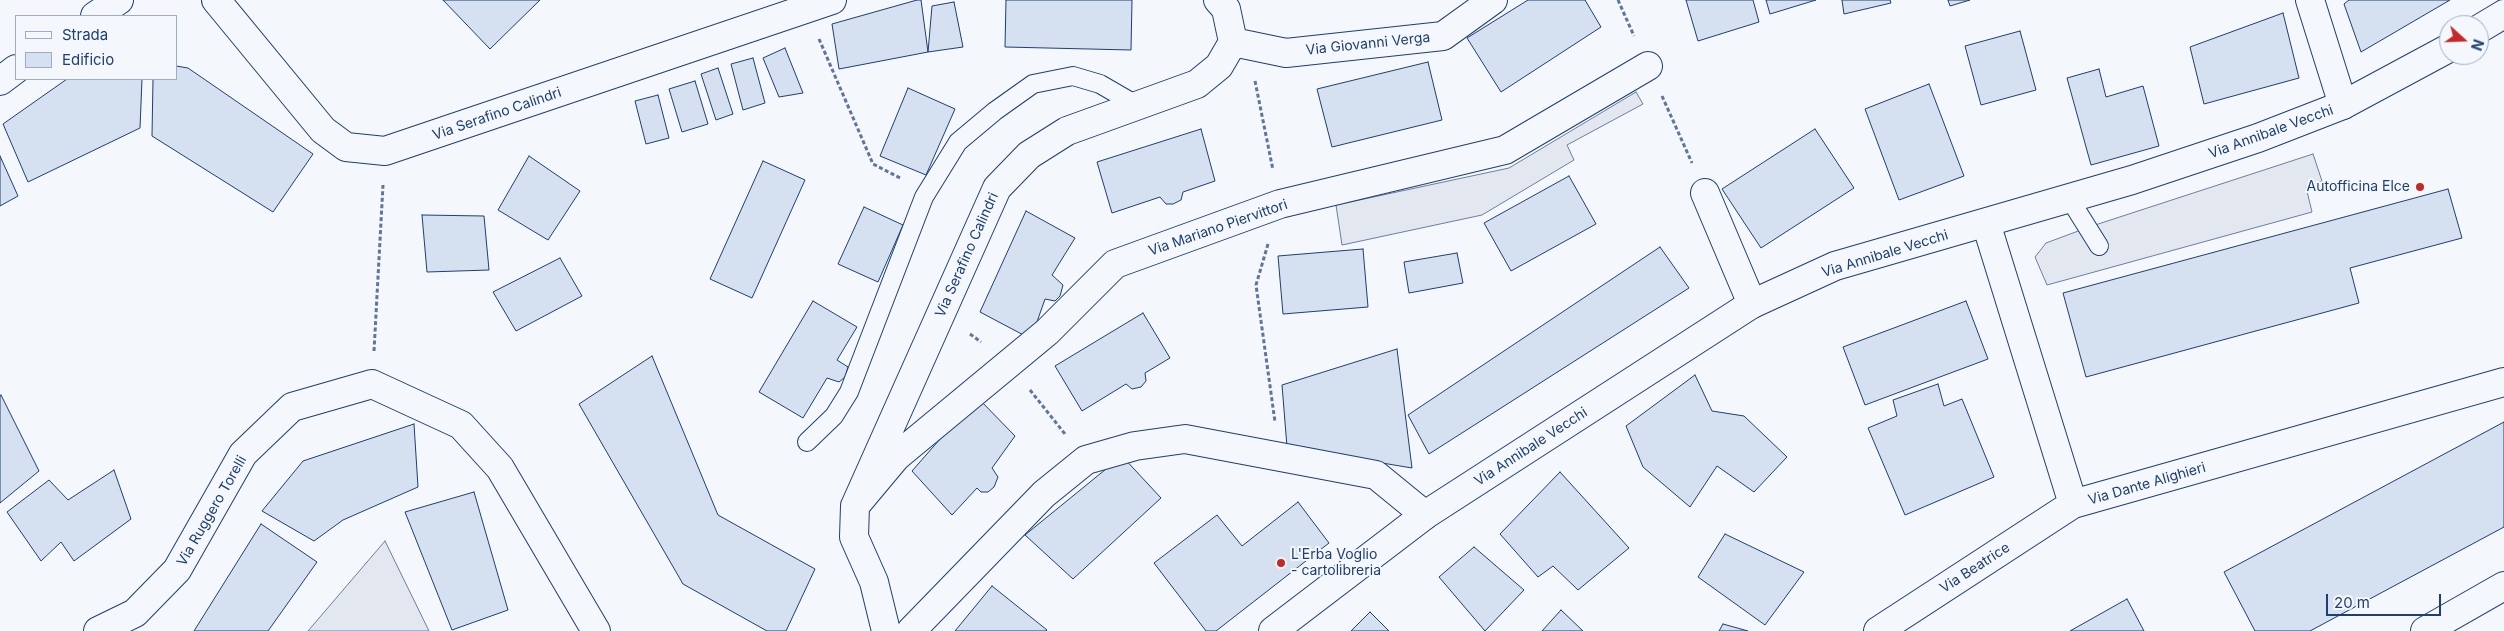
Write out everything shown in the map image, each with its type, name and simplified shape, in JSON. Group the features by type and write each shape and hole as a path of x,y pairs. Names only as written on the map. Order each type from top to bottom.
{"street":[{"path":"96,15 119,0"},
{"name":"Via Serafino Calindri","path":"216,0 323,130 346,147 385,151 832,0"},
{"path":"1218,0 1226,9 1240,44"},
{"name":"Via Giovanni Verga","path":"1240,44 1286,53 1443,36 1493,0"},
{"path":"2310,0 2343,105"},
{"path":"2489,23 2504,14"},
{"name":"Via Serafino Calindri","path":"886,631 874,582 854,537 856,506 997,188 1029,155 1067,131 1197,84 1220,66 1240,44"},
{"name":"Via Annibale Vecchi","path":"1273,631 1426,515 1752,304 1835,266 2069,198 2258,138 2343,105 2439,53"},
{"name":"Via Mariano Piervittori","path":"856,506 896,457 1047,332 1115,264 1280,204 1505,150 1648,66"},
{"path":"0,80 15,70"},
{"path":"1705,193 1752,304"},
{"name":"Via Dante Alighieri","path":"1986,222 2073,504 2504,382"},
{"path":"372,384 461,424 500,468 596,631"},
{"name":"Via Ruggero Torelli","path":"98,631 135,613 177,570 243,454 292,407 372,384"},
{"path":"911,631 1044,494 1086,460 1135,446 1185,439 1376,475 1426,515"},
{"name":"Via Beatrice","path":"1878,631 2073,504"},
{"path":"2425,631 2504,586"}],"lane":[{"path":"807,442 834,416 849,392 927,192 958,142 995,111 1033,84 1073,76 1100,84 1138,106"},
{"path":"2069,198 2100,246"}],"path":[{"path":"806,9 873,164 927,192"},
{"path":"1240,44 1280,204"},
{"path":"372,384 385,151"},
{"path":"1256,285 1280,457"}],"shaded area":[{"path":"1636,92 1643,104 1567,145 1574,160 1482,215 1342,245 1336,205 1509,168"},
{"path":"2313,154 2322,181 2306,187 2312,212 2047,285 2035,257 2046,243 2089,227"},
{"path":"385,541 429,631 308,631"}],"building":[{"path":"443,0 540,0 490,49"},
{"path":"921,0 928,52 839,69 832,24"},
{"path":"1006,0 1132,0 1131,50 1005,47"},
{"path":"1528,0 1585,0 1601,27 1501,92 1467,38"},
{"path":"1686,0 1753,0 1759,22 1698,41"},
{"path":"1766,0 1816,0 1770,14"},
{"path":"1842,0 1890,0 1891,3 1844,14"},
{"path":"1948,0 1970,0 1950,6"},
{"path":"2349,0 2450,0 2361,52 2344,4"},
{"path":"954,2 963,47 928,52 932,6"},
{"path":"2283,13 2299,78 2204,104 2190,47"},
{"path":"2020,31 2036,90 1981,105 1965,46"},
{"path":"785,48 803,93 779,97 763,58"},
{"path":"753,58 765,103 743,110 731,64"},
{"path":"1428,62 1442,120 1332,147 1317,89"},
{"path":"178,66 188,68 313,154 273,212 152,136 153,80 178,80"},
{"path":"718,68 733,114 716,120 701,74"},
{"path":"2099,69 2106,97 2143,86 2159,146 2091,165 2067,78"},
{"path":"66,80 142,80 140,128 28,182 3,124"},
{"path":"695,81 708,124 682,132 669,89"},
{"path":"1929,84 1964,176 1899,200 1865,109"},
{"path":"908,88 955,109 926,175 880,156"},
{"path":"658,95 669,138 646,144 635,101"},
{"path":"1201,129 1215,181 1183,192 1181,200 1173,204 1166,204 1160,197 1112,213 1097,162"},
{"path":"1815,129 1854,188 1761,248 1722,189"},
{"path":"0,156 18,196 0,206"},
{"path":"529,156 580,191 548,240 498,210"},
{"path":"763,161 805,180 752,298 710,279"},
{"path":"1569,176 1596,224 1511,271 1484,223"},
{"path":"2448,189 2462,238 2350,268 2359,303 2086,377 2063,293"},
{"path":"864,207 903,225 878,282 838,264"},
{"path":"1026,211 1075,238 1052,275 1063,285 1060,296 1055,301 1045,299 1031,339 980,312"},
{"path":"422,215 484,216 489,270 427,272"},
{"path":"1660,247 1689,288 1429,454 1408,415"},
{"path":"1363,249 1368,307 1283,314 1278,256"},
{"path":"1457,253 1463,283 1409,293 1404,262"},
{"path":"560,258 582,296 516,331 493,292"},
{"path":"813,301 857,327 837,360 848,367 845,377 839,382 827,378 803,418 759,392"},
{"path":"1966,301 1988,359 1865,405 1843,347"},
{"path":"1143,313 1170,358 1145,373 1146,381 1141,387 1132,389 1126,384 1082,411 1055,366"},
{"path":"1397,349 1412,468 1287,447 1282,385"},
{"path":"652,356 718,515 815,569 786,631 767,631 683,584 579,404"},
{"path":"1695,375 1712,411 1744,416 1787,457 1754,492 1717,466 1690,507 1643,467 1626,426"},
{"path":"1938,384 1944,406 1962,399 1994,477 1905,515 1868,428 1897,416 1893,400"},
{"path":"0,396 39,471 0,503"},
{"path":"977,397 1015,436 992,468 998,477 994,487 988,492 981,492 977,488 952,515 912,471"},
{"path":"2504,422 2504,527 2310,631 2255,631 2224,572"},
{"path":"414,424 418,487 343,520 314,541 262,511 303,461"},
{"path":"1122,456 1161,498 1073,579 1025,535"},
{"path":"114,470 131,519 74,561 61,542 41,561 7,512 49,480 68,500"},
{"path":"1560,472 1629,548 1578,590 1553,566 1538,577 1500,534"},
{"path":"474,492 508,610 452,630 405,512"},
{"path":"1298,502 1329,543 1216,631 1206,631 1154,563 1217,515 1242,546"},
{"path":"261,524 317,562 268,631 194,631"},
{"path":"1725,534 1804,572 1765,625 1698,577"},
{"path":"1474,547 1524,590 1485,631 1439,577"},
{"path":"992,586 1047,630 955,631"},
{"path":"2127,599 2144,631 2070,631"},
{"path":"1561,610 1583,631 1542,631"},
{"path":"1370,612 1389,631 1351,631"},
{"path":"1723,624 1748,631 1719,631"}],"place":[{"name":"Autofficina Elce","path":"2420,187"},
{"name":"L'Erba Voglio - cartolibreria","path":"1281,563"}]}
